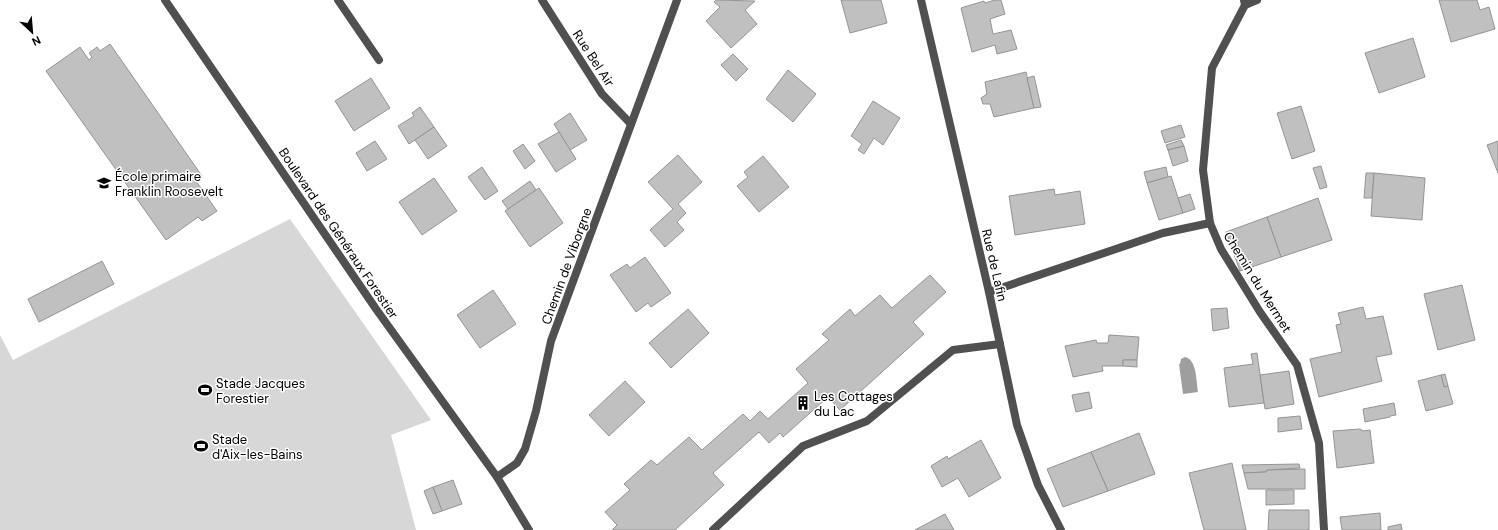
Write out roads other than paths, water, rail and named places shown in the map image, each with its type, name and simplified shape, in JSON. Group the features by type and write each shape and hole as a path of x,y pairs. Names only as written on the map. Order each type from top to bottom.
{"street":[{"name":"Boulevard des Généraux Forestier","path":"165,0 376,309 497,477"},
{"path":"338,0 379,60"},
{"name":"Rue Bel Air","path":"542,0 602,94 631,124"},
{"name":"Chemin de Viborgne","path":"497,477 517,463 525,449 536,411 551,341 678,0"},
{"name":"Rue de Lafin","path":"921,0 990,292 1016,425 1038,485 1061,530"},
{"path":"1210,223 1203,170 1212,68 1245,2 1257,0"},
{"name":"Chemin du Mermet","path":"990,292 1163,233 1210,223 1221,249 1263,316 1297,365 1319,443 1324,530"},
{"path":"713,530 803,446 867,420 953,350 1000,344"},
{"path":"497,477 529,530"}],"place":[{"name":"École primaire Franklin Roosevelt","path":"104,183"},
{"name":"Stade Jacques Forestier","path":"205,390"},
{"name":"Les Cottages du Lac","path":"803,403"},
{"name":"Stade d'Aix-les-Bains","path":"201,446"}]}
